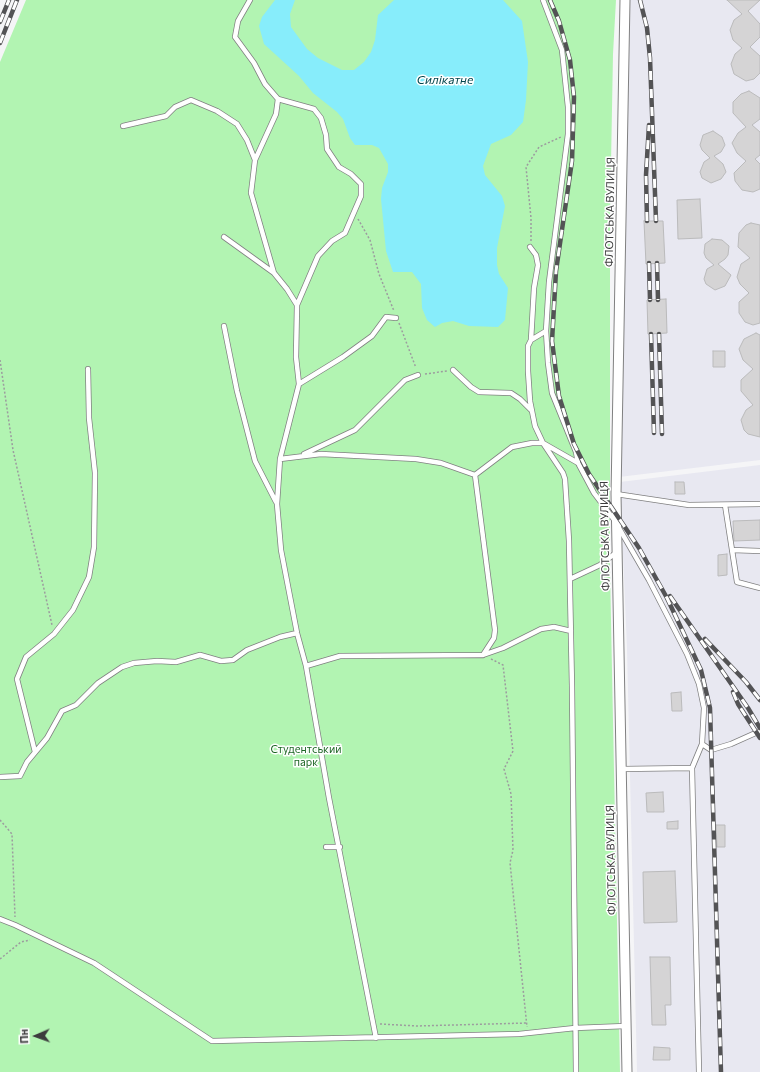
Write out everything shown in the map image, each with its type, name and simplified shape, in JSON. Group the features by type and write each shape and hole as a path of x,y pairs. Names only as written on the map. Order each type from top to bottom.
{"street":[{"name":"ФЛОТСЬКА ВУЛИЦЯ","path":"625,0 616,523 627,1072"}],"lane":[{"path":"250,0 238,21 235,37 254,63 265,84 278,99 314,109 321,118 326,135 327,149 339,168 351,174 361,184 361,196 355,214 345,233 332,241 318,256 297,305 296,357 299,384 280,459 277,504 282,550 297,633 306,666 375,1024 376,1038"},
{"path":"543,0 562,50 568,108 568,134 549,282 546,331 552,393 576,452 578,463 594,493 616,523 670,620 687,654 699,684 704,708 702,744 692,768 699,1072"},
{"path":"274,273 251,193 255,160 276,114 278,99"},
{"path":"123,126 166,116 175,107 190,100 217,111 237,124 248,140 255,160"},
{"path":"224,237 274,273 287,289 297,305"},
{"path":"530,247 536,255 538,265 534,288 531,340 528,346 530,401 536,426 543,444 563,472 566,479 570,579 576,891 576,1072"},
{"path":"299,384 343,357 372,336 386,318 396,318"},
{"path":"224,326 237,391 255,461 277,504"},
{"path":"531,340 546,331"},
{"path":"35,752 17,679 26,657 54,634 73,610 89,577 94,547 94,474 89,418 88,369"},
{"path":"453,370 471,387 479,392 511,393 520,399 532,412"},
{"path":"300,455 355,430 405,380 418,375"},
{"path":"475,475 512,447 532,443 543,444 578,463"},
{"path":"280,459 300,455 321,454 416,459 442,464 475,475"},
{"path":"475,475 495,630 494,638 484,655"},
{"path":"616,494 689,505 760,504"},
{"path":"725,505 737,582 760,588"},
{"path":"732,550 760,551"},
{"path":"570,579 600,565 617,552"},
{"path":"306,666 340,656 484,655 503,648 541,629 554,626 571,631"},
{"path":"0,777 20,776 27,762 47,738 62,711 76,705 98,683 122,667 134,663 157,661 176,662 200,655 221,661 233,660 247,650 280,637 297,633"},
{"path":"702,744 711,750 731,744 760,731"},
{"path":"622,769 692,768"},
{"path":"326,847 340,848"},
{"path":"0,920 15,925 94,963 212,1041 528,1033 575,1028 626,1026"}],"path":[{"path":"530,247 531,218 526,167 539,147 568,134"},
{"path":"355,214 370,240 380,274 418,375 453,370"},
{"path":"0,360 13,450 54,634"},
{"path":"484,655 503,665 512,752 504,769 511,794 513,850 510,863 528,1033"},
{"path":"0,820 12,834 15,925"},
{"path":"0,959 21,942 40,938"},
{"path":"375,1024 417,1026 527,1023"}],"shaded area":[{"path":"628,0 760,0 760,460 619,477"},
{"path":"760,465 760,1072 637,1072 627,649 620,482"}],"green space":[{"name":"Студентський парк","path":"26,0 616,0 613,54 610,218 610,570 620,1072 0,1072 0,62"}],"water":[{"name":"Силікатне","path":"275,0 295,0 290,14 291,27 307,49 318,58 342,70 354,70 364,62 371,52 375,40 378,15 394,0 503,0 522,21 528,62 523,122 511,135 491,144 483,166 485,175 502,196 505,206 497,248 497,265 499,274 508,288 505,320 498,327 469,326 453,321 442,323 435,327 427,320 422,308 421,284 412,272 393,272 386,251 381,199 382,188 388,172 388,164 379,148 372,145 355,145 350,138 343,119 337,112 313,93 299,76 264,44 259,26 262,17"}],"building":[{"path":"727,0 760,0 748,11 760,24 760,37 750,47 760,56 760,73 754,79 746,81 734,74 731,64 735,54 742,48 733,40 730,30 734,20 742,14"},
{"path":"749,91 760,98 760,119 752,125 760,132 760,155 755,159 760,164 760,189 753,192 742,190 735,181 734,173 746,161 737,153 732,143 738,133 746,127 733,113 733,102 741,94"},
{"path":"713,131 722,137 725,145 721,152 714,156 723,164 726,172 721,179 711,183 702,178 700,172 704,162 710,158 702,150 700,145 703,135"},
{"path":"700,199 702,238 678,239 677,200"},
{"path":"644,221 663,221 665,263 646,264"},
{"path":"751,223 760,225 760,323 753,325 745,322 739,313 739,302 749,293 740,284 737,277 741,264 750,258 738,247 739,233 746,225"},
{"path":"712,239 722,240 729,246 728,255 718,264 731,275 725,286 715,290 706,284 704,279 707,269 714,265 706,258 704,253 705,244"},
{"path":"666,299 667,333 648,334 647,300"},
{"path":"756,333 760,335 760,437 748,434 744,430 741,420 746,410 753,405 741,391 741,380 753,369 743,360 739,349 744,339"},
{"path":"713,351 725,351 725,367 713,367"},
{"path":"675,482 684,482 685,494 675,494"},
{"path":"760,520 760,540 734,541 733,521"},
{"path":"727,554 727,575 718,576 718,555"},
{"path":"681,692 682,711 672,711 671,693"},
{"path":"663,792 664,812 647,812 646,793"},
{"path":"678,821 678,829 667,829 667,822"},
{"path":"716,825 725,825 725,847 717,847"},
{"path":"675,871 677,922 644,923 643,872"},
{"path":"650,957 670,957 671,1005 665,1005 666,1025 652,1025"},
{"path":"654,1047 670,1048 670,1060 653,1060"}],"railway":[{"path":"0,22 9,0"},
{"path":"0,43 17,0"},
{"path":"550,0 559,21 570,60 574,97 572,161 556,271 552,341 559,396 574,444 589,474 639,548 667,598 701,670 710,708 721,1072"},
{"path":"640,0 647,28 650,58 656,221"},
{"path":"647,221 646,175 649,125"},
{"path":"649,263 650,300"},
{"path":"657,263 658,300"},
{"path":"651,334 654,433"},
{"path":"659,334 662,434"},
{"path":"670,596 748,708 760,728"},
{"path":"705,639 746,682 760,700"},
{"path":"733,692 738,704 760,738"}]}
